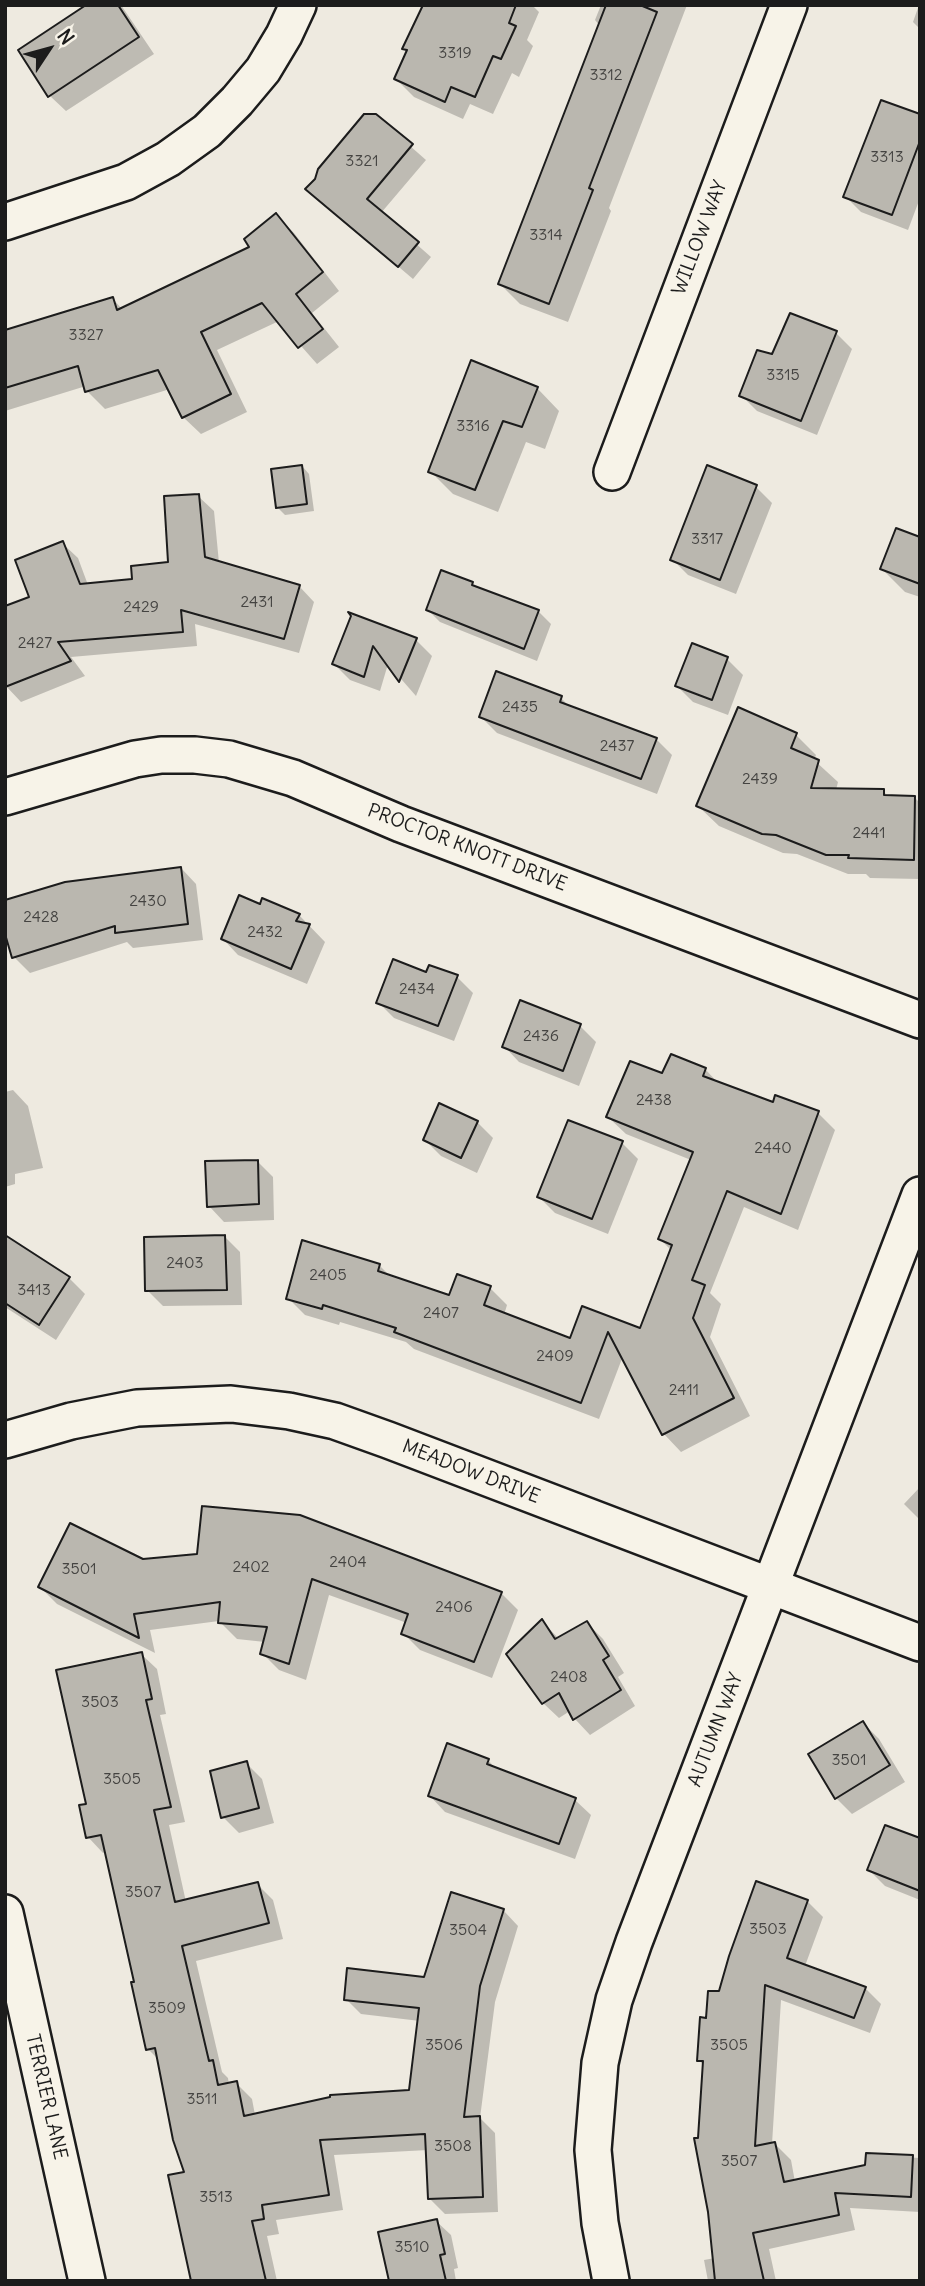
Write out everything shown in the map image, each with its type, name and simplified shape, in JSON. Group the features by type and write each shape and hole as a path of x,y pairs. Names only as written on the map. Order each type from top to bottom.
{"street":[{"path":"5,222 126,182 168,159 207,131 263,70 298,5"},
{"name":"WILLOW WAY","path":"612,472 789,5"},
{"name":"PROCTOR KNOTT DRIVE","path":"5,797 135,759 161,755 229,759 293,778 401,824 920,1020"},
{"name":"AUTUMN WAY","path":"611,2281 600,2223 593,2150 600,2063 614,2000 920,1195"},
{"name":"MEADOW DRIVE","path":"5,1440 71,1421 137,1408 231,1404 289,1411 335,1422 388,1440 920,1643"},
{"name":"TERRIER LANE","path":"5,1913 87,2281"}],"building":[{"path":"86,5 118,5 139,37 48,97 18,50"},
{"path":"423,5 516,5 509,23 516,26 501,59 493,56 475,97 451,87 445,102 394,79 407,50 402,49"},
{"path":"606,5 640,5 657,12 589,188 593,190 549,304 498,284"},
{"path":"881,100 920,114 920,141 892,215 843,197"},
{"path":"364,114 376,114 413,144 367,199 419,242 398,267 305,189 315,179 318,169"},
{"path":"276,213 323,272 296,294 323,329 298,348 262,303 201,332 231,394 182,418 158,370 85,392 78,366 5,388 5,330 113,297 117,310 249,247 244,239"},
{"path":"790,313 837,331 801,421 739,396 757,350 772,354"},
{"path":"471,360 538,387 522,427 503,421 475,490 428,472"},
{"path":"302,465 307,504 276,508 271,469"},
{"path":"707,465 757,485 720,580 670,560"},
{"path":"199,494 205,557 300,585 284,639 181,610 183,632 58,642 71,661 5,687 5,606 29,597 15,560 63,541 80,584 132,579 131,566 168,562 164,496"},
{"path":"896,528 920,537 920,584 880,569"},
{"path":"441,570 473,582 472,585 539,610 524,649 426,610"},
{"path":"348,612 417,638 399,682 373,646 364,677 332,664 351,616"},
{"path":"692,643 728,657 712,700 675,686"},
{"path":"496,671 562,696 560,702 657,738 641,779 479,717"},
{"path":"738,707 797,733 791,748 819,760 811,788 884,789 884,795 915,796 914,860 826,855 776,835 762,834 696,806"},
{"path":"181,867 188,924 115,933 115,926 12,958 5,934 5,900 65,882"},
{"path":"239,895 260,904 262,898 300,914 296,921 310,924 291,969 221,939"},
{"path":"393,959 426,972 429,965 458,975 438,1026 376,1003"},
{"path":"520,1000 581,1024 563,1071 502,1047"},
{"path":"671,1054 706,1068 703,1076 773,1102 775,1095 819,1111 781,1214 727,1191 692,1280 705,1285 693,1318 734,1398 662,1435 608,1332 581,1403 394,1332 396,1328 323,1305 322,1309 286,1299 302,1240 380,1264 378,1271 449,1295 457,1274 491,1286 484,1305 570,1338 582,1306 640,1328 672,1245 658,1239 693,1152 606,1117 630,1061 662,1073"},
{"path":"439,1103 478,1121 461,1158 423,1140"},
{"path":"568,1120 623,1141 592,1219 537,1197"},
{"path":"258,1160 259,1204 207,1207 205,1161"},
{"path":"5,1235 70,1277 39,1325 5,1303"},
{"path":"225,1235 227,1290 145,1291 144,1237"},
{"path":"202,1506 300,1515 502,1592 474,1662 401,1634 408,1614 312,1579 289,1664 260,1654 267,1627 218,1623 220,1602 134,1614 139,1638 38,1587 70,1523 143,1559 197,1554"},
{"path":"542,1619 555,1639 587,1621 609,1656 603,1660 621,1690 573,1720 559,1693 542,1704 506,1654"},
{"path":"142,1652 152,1699 146,1700 171,1807 154,1810 175,1902 258,1882 269,1923 182,1946 209,2061 213,2060 218,2085 237,2081 244,2116 330,2095 409,2090 419,2008 344,2000 347,1968 424,1977 451,1892 504,1909 480,1986 464,2117 480,2116 483,2197 428,2199 425,2134 320,2140 329,2195 262,2205 264,2219 252,2221 266,2281 191,2281 168,2175 184,2172 173,2140 155,2048 146,2050 131,1982 134,1982 101,1835 86,1838 79,1805 86,1804 56,1670"},
{"path":"863,1721 890,1765 835,1799 808,1754"},
{"path":"447,1743 489,1759 487,1764 576,1798 559,1844 428,1796"},
{"path":"247,1761 259,1808 221,1818 210,1771"},
{"path":"885,1825 920,1838 920,1891 867,1870"},
{"path":"756,1881 808,1900 787,1958 866,1987 854,2018 765,1985 755,2146 775,2142 784,2182 865,2165 866,2153 913,2155 911,2197 835,2193 839,2215 753,2233 764,2281 715,2281 708,2212 694,2138 698,2138 703,2061 697,2061 700,2017 706,2018 708,1991 719,1991"},
{"path":"437,2219 445,2254 440,2255 446,2281 389,2281 378,2232"}]}
